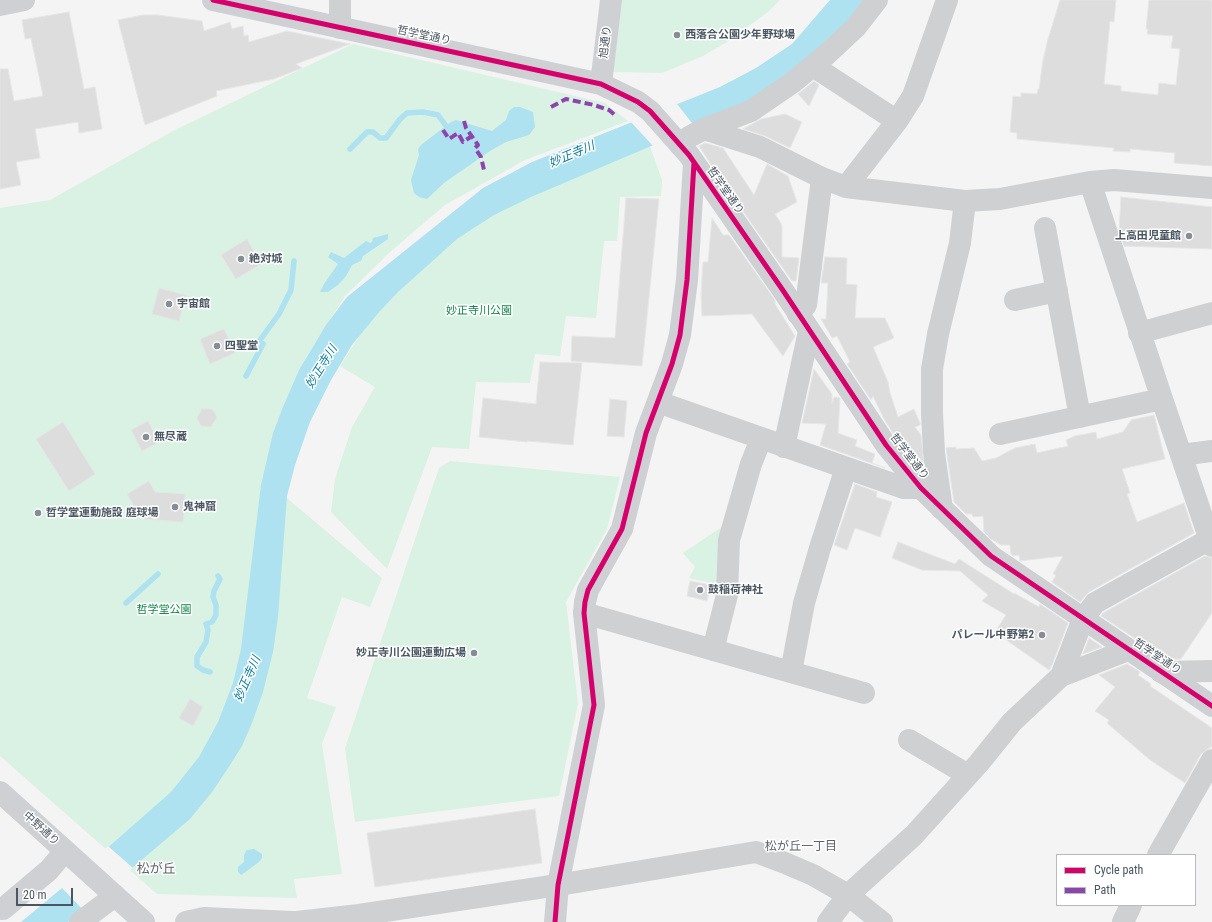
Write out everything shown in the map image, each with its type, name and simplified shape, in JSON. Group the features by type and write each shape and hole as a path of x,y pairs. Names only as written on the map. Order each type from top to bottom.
{"street":[{"path":"0,6 24,0"},
{"name":"哲学堂通り","path":"212,0 601,84 638,102 650,111 689,155 804,322 886,445 921,488 991,556 1212,706"},
{"path":"340,0 340,28"},
{"name":"旭通り","path":"601,84 611,0"},
{"path":"677,142 704,129 751,111 792,83 826,55 856,27 877,0"},
{"path":"846,187 897,121 914,96 947,0"},
{"path":"813,66 897,121"},
{"path":"704,129 760,148 822,178 846,187 965,201 1000,199 1090,182 1114,180 1212,188"},
{"path":"555,922 558,885 594,705 584,602 588,590 622,529 646,433 672,364 680,335 687,280 694,163"},
{"path":"784,446 804,322 822,178"},
{"path":"1061,676 1083,619 1095,603 1211,543 1090,182"},
{"path":"942,508 934,453 932,369 938,334 960,243 965,201"},
{"path":"1045,228 1080,417"},
{"path":"1015,300 1057,291"},
{"path":"1140,332 1212,313"},
{"path":"1000,434 1162,399"},
{"path":"658,402 904,488 921,488"},
{"path":"713,650 727,595 729,540 751,464 761,439"},
{"path":"1181,455 1212,451"},
{"path":"791,672 804,603 846,468"},
{"path":"584,613 864,693"},
{"path":"828,922 848,895 914,835 968,775 1012,722 1061,676 1128,650"},
{"path":"1161,672 1212,671"},
{"path":"909,740 968,775"},
{"path":"1159,854 1212,760"},
{"name":"中野通り","path":"0,792 111,892"},
{"path":"0,909 3,909 49,870 65,851"},
{"path":"297,922 359,915 558,885 756,852 813,875 848,895 882,922"},
{"path":"80,922 111,892 144,922"},
{"path":"1123,922 1131,906"},
{"path":"186,922 204,918 292,922"}],"green space":[{"name":"西落合公園少年野球場","path":"622,0 780,0 768,12 727,42 703,56 662,73 613,72"},
{"name":"哲学堂公園","path":"353,44 605,103 628,121 525,160 445,205 390,252 345,296 307,356 270,484 382,578 370,607 342,597 307,698 336,707 322,744 342,874 294,879 297,898 157,894 0,756 0,208 50,200 173,131"},
{"name":"妙正寺川公園","path":"649,144 662,180 661,196 620,197 617,241 604,241 596,318 566,316 560,356 535,354 530,383 476,382 469,449 432,447 387,569 331,512 335,479 352,427 375,387 340,366 368,323 388,298 457,237 532,194"},
{"name":"妙正寺川公園運動広場","path":"450,461 620,477 607,529 566,602 578,704 559,796 355,822 345,748 439,468"},
{"path":"726,524 724,586 689,578 695,567 683,553"}],"water":[{"name":"妙正寺川","path":"830,0 872,0 791,81 689,130 531,197 494,215 457,239 398,292 379,312 352,345 331,380 310,422 295,465 287,496 278,617 273,652 263,692 242,746 212,792 190,819 68,922 21,922 171,792 199,757 218,722 233,683 241,649 261,485 273,433 299,370 326,325 347,297 483,188 532,162 720,87 756,68 792,44"},
{"path":"514,107 520,107 533,112 535,127 529,135 506,142 490,151 444,183 427,199 419,197 414,193 411,180 419,155 418,149 421,145 451,122 456,120 492,131 506,120 509,111"},
{"path":"388,234 388,239 363,256 361,261 352,265 346,276 338,285 328,292 320,292 338,264 328,257 331,252 344,258 366,241 370,243 372,242 373,238"},
{"path":"254,849 262,854 262,858 259,862 241,875 238,872 238,867 244,862 244,855 247,850"}],"pier":[{"path":"677,104 696,128 653,146 630,121"},
{"path":"108,846 133,868 84,911 61,887"}],"building":[{"path":"1060,0 1116,0 1114,22 1110,21 1104,84 1121,86 1121,91 1158,95 1159,83 1176,85 1180,49 1171,48 1173,36 1147,34 1148,29 1146,29 1149,0 1212,0 1212,166 1174,163 1175,153 1130,149 1130,152 1113,151 1114,148 1017,139 1017,133 1010,132 1013,96 1021,97 1021,93 1037,94 1039,89 1043,60"},
{"path":"69,12 84,89 95,87 102,129 79,133 78,122 35,129 40,158 16,162 21,185 0,189 0,69 8,69 14,101 43,96 31,38 25,39 22,20"},
{"path":"143,15 158,15 202,21 204,31 230,22 232,29 243,26 244,36 248,35 249,42 287,31 350,44 296,64 302,68 274,79 216,91 217,96 145,125 118,20"},
{"path":"814,81 819,85 809,106 798,94"},
{"path":"785,114 802,122 790,148 765,136 743,129 761,119"},
{"path":"705,143 723,148 754,195 767,164 788,176 797,202 775,214 782,225 782,257 799,258 796,281 792,281 721,180 699,146"},
{"path":"1121,197 1212,207 1212,249 1124,246 1119,230"},
{"path":"626,198 659,199 642,366 571,361 572,336 615,338"},
{"path":"712,218 723,235 729,235 775,300 775,304 795,336 783,356 752,314 702,316 701,294 703,262 708,262"},
{"name":"絶対城","path":"247,239 261,264 236,279 221,255"},
{"path":"825,257 847,258 846,284 857,285 855,318 885,318 894,338 873,347 888,382 898,417 914,409 920,423 920,425 915,427 921,435 924,469 922,470 896,438 884,419 873,396 871,400 847,364 850,362 837,336 832,338 821,319 826,319 828,283 821,283"},
{"name":"宇宙館","path":"159,288 186,295 179,321 152,314"},
{"name":"四聖堂","path":"224,329 235,353 210,364 200,339"},
{"path":"540,362 582,363 573,445 479,437 483,398 536,404"},
{"path":"814,369 832,394 832,404 834,397 840,398 838,433 857,440 855,446 875,454 872,463 885,468 820,445 826,424 802,423"},
{"path":"610,399 627,401 624,437 607,436"},
{"path":"202,409 212,409 217,417 211,427 201,426 197,418"},
{"path":"1154,415 1165,459 1122,469 1130,493 1127,494 1137,522 1184,503 1194,533 1089,592 1080,602 1052,582 1056,575 1053,574 1063,556 1020,561 1019,555 1013,556 1011,554 1010,545 1001,545 991,539 984,532 983,516 973,517 972,514 966,514 954,502 946,448 974,448 982,461 996,458 1015,448 1035,444 1037,453 1068,446 1066,440 1075,436 1096,432 1097,439 1123,432 1131,420"},
{"name":"無尽蔵","path":"148,421 159,442 142,451 131,430"},
{"path":"63,422 95,474 69,491 36,439"},
{"path":"149,481 155,492 185,494 183,522 145,519 143,516 141,518 127,494"},
{"path":"855,484 877,492 876,497 892,502 880,537 855,528 847,550 834,545"},
{"path":"898,542 955,564 959,559 1014,594 1039,607 1040,604 1068,623 1049,670 995,632 1006,615 982,601 988,595 960,571 922,570 892,558"},
{"path":"1205,556 1212,558 1212,613 1181,659 1170,659 1155,649 1154,651 1101,616 1103,613"},
{"path":"690,581 711,585 707,601 687,596"},
{"path":"1089,638 1102,647 1083,654"},
{"path":"1127,664 1140,672 1138,675 1151,684 1150,686 1212,728 1212,746 1201,754 1185,783 1150,760 1107,723 1109,720 1095,711 1115,687 1099,675"},
{"path":"190,699 203,707 193,726 179,718"},
{"path":"535,809 542,863 375,887 367,833"}],"waterway":[{"path":"350,149 367,132 373,132 380,138 386,138 400,119 407,113 423,112 438,115 446,126"},
{"path":"260,340 279,314 291,290 294,261"},
{"path":"246,376 263,344"},
{"path":"126,603 158,574"},
{"path":"210,672 197,666 197,657 206,642 208,630 206,624 212,622 216,615 216,605 213,597 214,591 220,579 218,576"}],"marked path":[{"path":"551,107 566,99 594,105 609,110 615,115"},
{"path":"464,121 466,128 478,145 475,148 481,157 484,170"},
{"path":"443,130 449,139 458,133 463,142 472,136"}],"cycle path":[{"path":"213,0 601,84 638,102 650,111 689,155 782,289 886,445 921,488 991,556 1212,706"},
{"path":"555,922 558,885 594,705 584,613 585,602 588,590 622,529 646,433 672,364 680,335 687,280 694,163"}],"place":[{"name":"西落合公園少年野球場","path":"677,35"},
{"name":"上高田児童館","path":"1189,236"},
{"name":"絶対城","path":"241,259"},
{"name":"宇宙館","path":"169,304"},
{"name":"四聖堂","path":"217,346"},
{"name":"無尽蔵","path":"146,437"},
{"name":"鬼神窟","path":"175,507"},
{"name":"哲学堂運動施設 庭球場","path":"38,513"},
{"name":"鼓稲荷神社","path":"700,590"},
{"name":"パレール中野第2","path":"1042,635"},
{"name":"妙正寺川公園運動広場","path":"474,653"}],"district":[{"name":"松が丘一丁目","path":"801,847"},
{"name":"松が丘","path":"156,870"}]}
